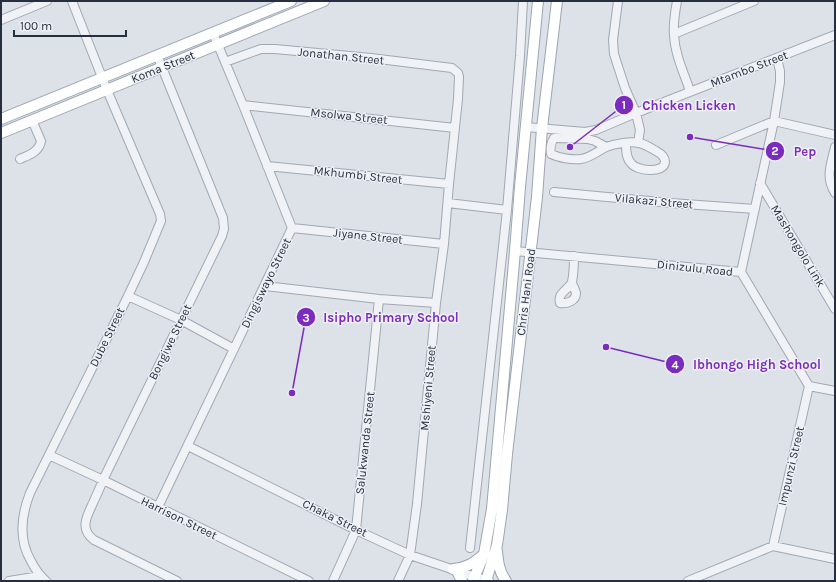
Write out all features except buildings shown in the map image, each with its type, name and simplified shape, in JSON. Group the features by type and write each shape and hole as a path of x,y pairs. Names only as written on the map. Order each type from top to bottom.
{"main road":[{"name":"Koma Street","path":"1,119 291,1"},
{"name":"Koma Street","path":"1,133 324,1"},
{"name":"Chris Hani Road","path":"474,579 484,554 492,509 538,1"},
{"name":"Chris Hani Road","path":"487,581 497,545 502,510 507,454 537,197 542,128 557,1"},
{"path":"497,545 499,567 506,581"},
{"path":"462,581 455,570 469,566 484,554"}],"street":[{"path":"1,20 47,1"},
{"name":"Dube Street","path":"43,578 33,566 25,549 22,535 22,521 27,500 128,296 161,221 160,214 72,1"},
{"path":"470,548 507,210 520,56 523,1"},
{"path":"618,1 613,40 614,54 625,88 636,113 640,130 638,142"},
{"path":"677,1 674,34 677,55 690,91"},
{"path":"674,34 754,1"},
{"name":"Dingiswayo Street","path":"158,507 292,228 213,33"},
{"name":"Mtambo Street","path":"526,127 585,132 596,130 690,91 835,35"},
{"name":"Jonathan Street","path":"225,62 261,49 275,49 423,64 452,68 458,73"},
{"name":"Bongiwe Street","path":"157,55 220,210 224,224 222,236 103,480 86,519 86,528 89,535 94,540 177,581"},
{"path":"741,272 774,121 780,82 780,71 777,58"},
{"name":"Mshiyeni Street","path":"398,581 410,555 417,504 436,304 448,203 459,83 458,73"},
{"name":"Msolwa Street","path":"243,105 455,128"},
{"path":"20,159 33,154 41,144 32,120"},
{"path":"716,145 774,121 835,134"},
{"path":"606,147 588,139 554,138 552,140 551,154 582,159 606,147 619,144 626,143 638,142 660,153 665,162 663,166 658,170 648,170 631,164 628,157 626,143"},
{"path":"835,147 829,175 830,184 835,193"},
{"name":"Mkhumbi Street","path":"267,166 449,184"},
{"name":"Mashongolo Link","path":"760,184 835,309"},
{"name":"Vilakazi Street","path":"554,192 755,209"},
{"path":"448,203 507,210"},
{"name":"Jiyane Street","path":"292,228 444,244"},
{"name":"Dinizulu Road","path":"515,251 741,272 809,386"},
{"path":"572,283 574,256"},
{"path":"264,286 436,304"},
{"path":"128,296 181,320 234,349"},
{"name":"Salukwanda Street","path":"333,581 356,530 379,299"},
{"path":"809,386 835,391"},
{"name":"Impunzi Street","path":"773,546 809,386"},
{"name":"Chaka Street","path":"188,446 356,530 410,555 455,570 474,579 487,581"},
{"name":"Harrison Street","path":"49,455 309,581"},
{"path":"688,581 773,546 835,559"},
{"path":"9,581 43,578"}],"place":[{"name":"Pep","path":"690,137"},
{"name":"Chicken Licken","path":"570,147"},
{"name":"Ibhongo High School","path":"606,347"},
{"name":"Isipho Primary School","path":"292,393"}]}
